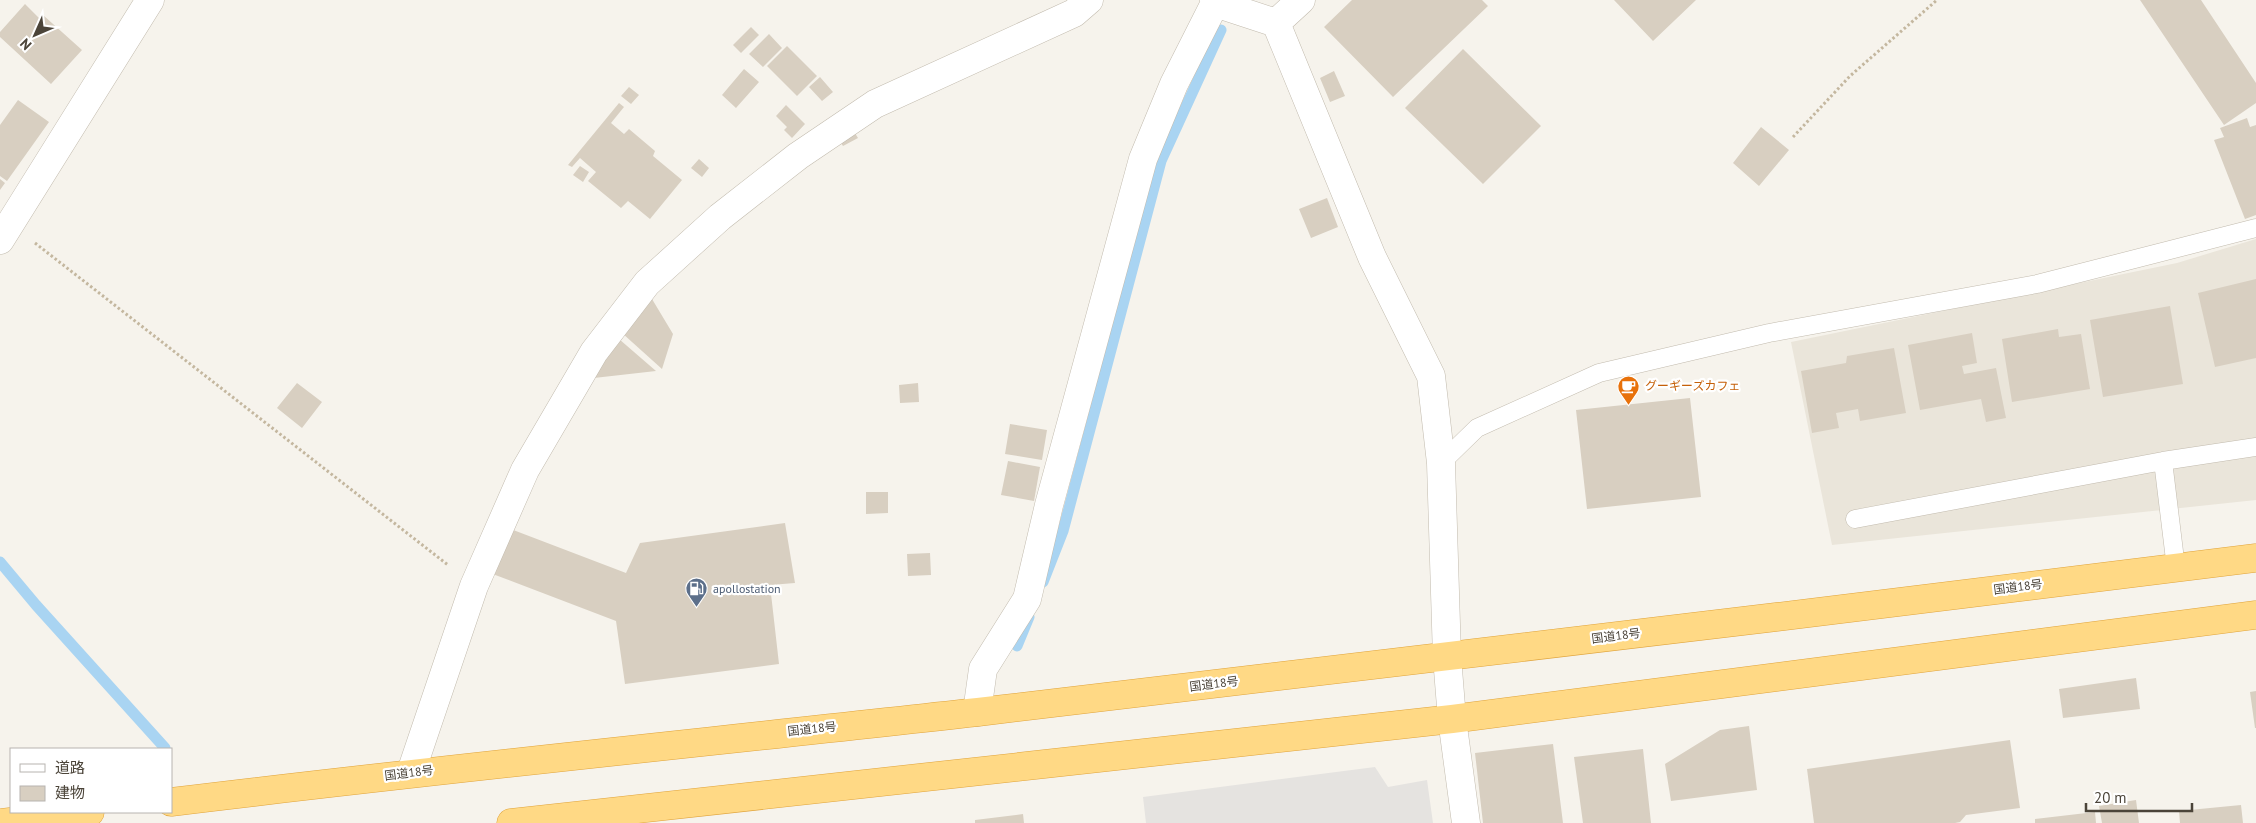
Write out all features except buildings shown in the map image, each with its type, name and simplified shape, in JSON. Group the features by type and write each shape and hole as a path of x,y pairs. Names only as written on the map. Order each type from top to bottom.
{"highway":[{"name":"国道18号","path":"172,802 411,772 977,712 1447,657 2256,558"},
{"path":"510,823 1452,719 2256,615"},
{"path":"0,823 82,813"}],"street":[{"path":"5,232 150,0"},
{"path":"411,772 474,586 525,470 594,352 647,283 728,211 798,156 875,104 1074,13 1090,0"},
{"path":"1276,23 1302,0"},
{"path":"977,712 983,669 1027,599 1049,505 1143,159 1174,84 1215,2 1276,23 1372,257 1431,376 1440,463 1447,657 1452,719 1466,823"}],"lane":[{"path":"1440,463 1478,428 1599,373 1769,333 2037,284 2256,228"},
{"path":"1855,518 2163,460 2256,447"},
{"path":"2163,460 2176,568"}],"path":[{"path":"1793,137 1850,76 1937,0"},
{"path":"5,232 474,586"}],"shaded area":[{"path":"2256,239 2256,500 1832,545 1791,342 2177,263"},
{"path":"1375,767 1388,787 1427,780 1433,823 1146,823 1143,797"}],"waterway":[{"path":"1043,582 1063,531 1161,161 1221,30"},
{"path":"0,562 36,605 165,748"},
{"path":"1017,646 1029,617"}],"place":[{"name":"グーギーズカフェ","path":"1629,405"},
{"name":"apollostation","path":"697,608"}]}
